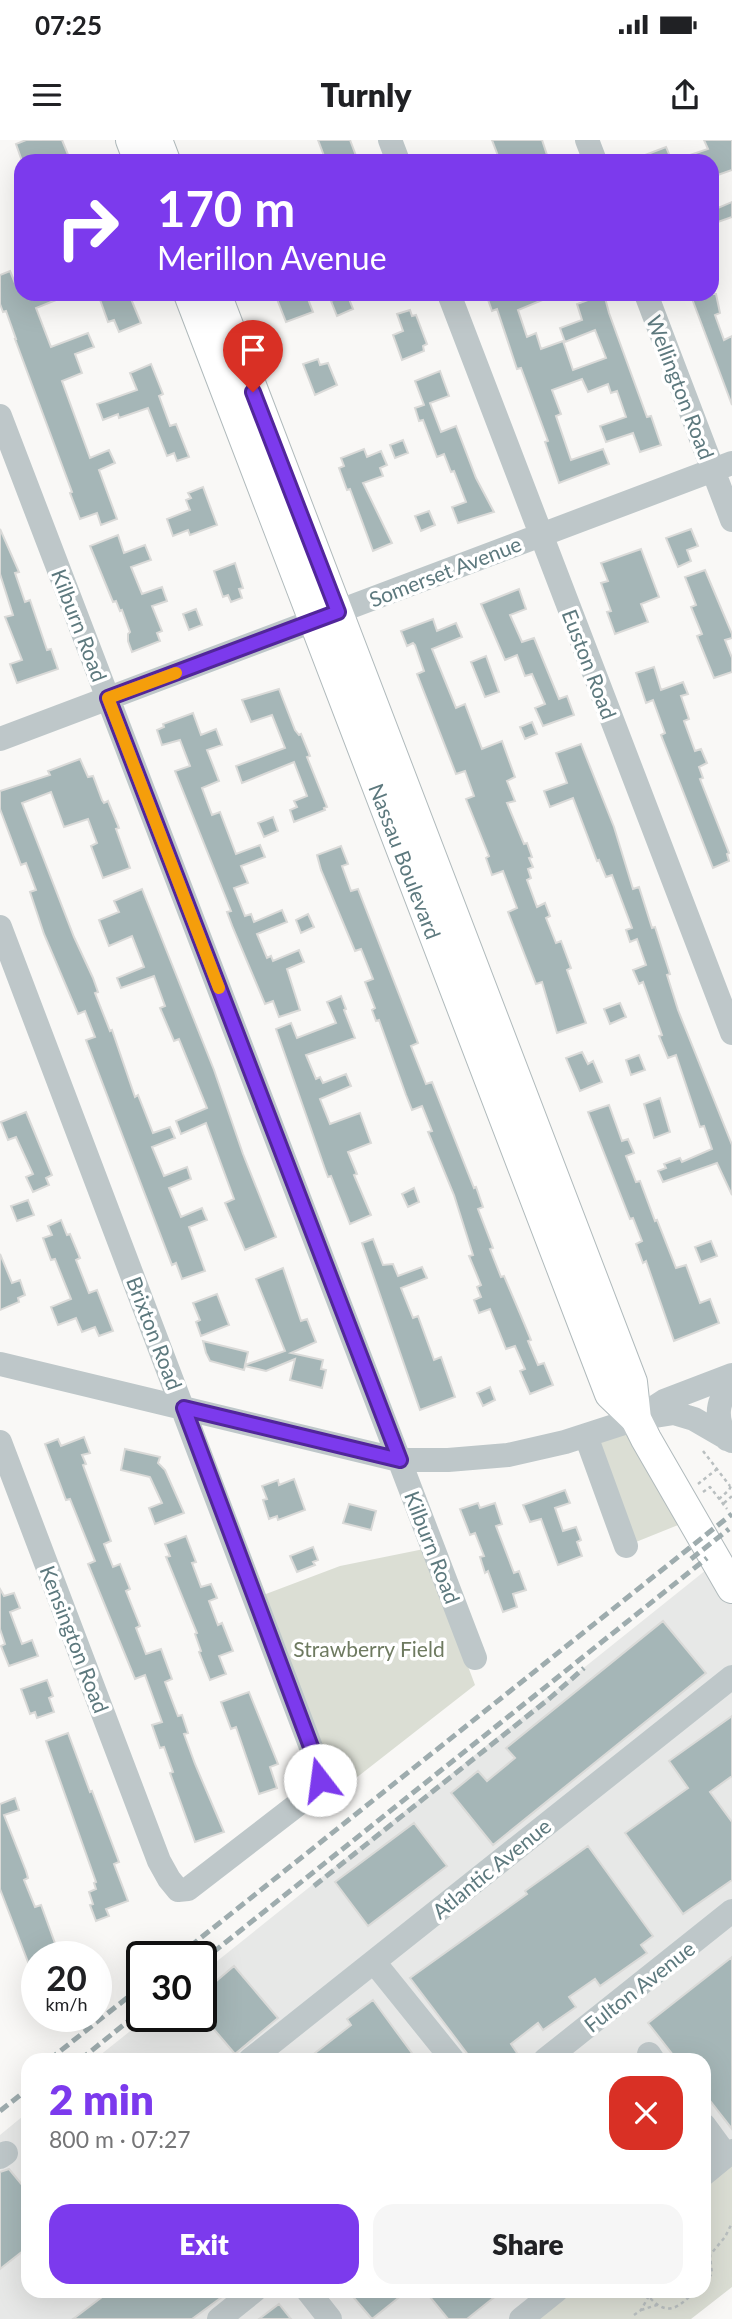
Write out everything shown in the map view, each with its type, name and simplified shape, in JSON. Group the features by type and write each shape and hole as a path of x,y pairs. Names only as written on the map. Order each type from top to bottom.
{"main road":[{"name":"Nassau Boulevard","path":"192,301 326,616"},
{"name":"Nassau Boulevard","path":"218,301 326,616 610,1394 636,1419 732,1588"}],"street":[{"name":"Euston Road","path":"452,301 732,1033"},
{"name":"Wellington Road","path":"649,301 722,466 732,520"},
{"name":"Kilburn Road","path":"0,416 475,1658"},
{"name":"Somerset Avenue","path":"0,739 722,466"},
{"name":"Brixton Road","path":"0,927 320,1771 318,1787 188,1889 178,1890 169,1879 150,1836"},
{"path":"0,1364 400,1460 487,1458 529,1451 636,1419 680,1414 702,1423 730,1440"},
{"path":"636,1419 664,1401 732,1375"},
{"path":"730,1440 721,1427 718,1409 724,1392 732,1384"},
{"path":"586,1436 626,1546"},
{"name":"Kensington Road","path":"0,1442 150,1836"},
{"name":"Atlantic Avenue","path":"259,2053 732,1677"},
{"name":"Fulton Avenue","path":"554,2053 732,1912"},
{"path":"374,1962 447,2053"},
{"path":"711,2133 729,2153 711,2168"},
{"path":"219,2319 245,2298"},
{"path":"313,2298 330,2319"},
{"path":"521,2319 547,2298"}],"path":[{"path":"703,1451 731,1485 719,1499"},
{"path":"697,1485 717,1469"},
{"path":"710,1487 727,1509"},
{"path":"723,1503 732,1496"},
{"path":"711,2254 725,2237 732,2222"},
{"path":"641,2310 647,2298"},
{"path":"651,2298 657,2305 667,2308 680,2307 688,2298"},
{"path":"634,2315 657,2305"}],"shaded area":[{"path":"716,1562 732,1590 732,2151 711,2168 711,2053 103,2053 129,2032 217,2032 217,1961"},
{"path":"21,2118 21,2298 547,2298 521,2319 0,2319 0,2135"}],"green space":[{"path":"636,1419 693,1519 626,1546 586,1436"},
{"name":"Strawberry Field","path":"424,1549 475,1685 333,1796 258,1597 340,1566"},
{"path":"732,2151 732,2287 691,2319 521,2319 547,2298 711,2298 711,2168"}],"building":[{"path":"26,140 62,140 68,154 20,154 16,144"},
{"path":"318,140 350,140 355,154 323,154"},
{"path":"492,140 542,140 547,154 497,154"},
{"path":"704,140 732,140 732,170 719,175 719,154 693,154 708,149"},
{"path":"666,147 669,154 648,154"},
{"path":"732,202 732,217 719,222 719,207"},
{"path":"10,271 14,281 14,301 54,301 36,308 51,347 88,333 94,347 75,354 82,373 62,381 90,458 109,450 115,463 99,470 117,519 101,525 97,513 80,519 6,311 3,312 0,304 0,275"},
{"path":"100,301 132,301 141,323 119,332 114,320 108,322"},
{"path":"278,301 309,301 313,312 286,322"},
{"path":"331,301 350,301 353,309 337,316"},
{"path":"488,301 540,301 518,310 527,337 536,333 541,349 563,341 573,370 606,358 595,330 565,342 560,328 582,320 577,304 585,301 606,301 647,417 651,416 661,445 640,452 633,433 606,442 600,426 626,417 617,391 611,393 608,384 588,392 582,379 552,390 561,414 556,416 571,460 603,449 609,464 559,483 545,442 548,441 521,368 517,369 497,309 492,311"},
{"path":"693,301 717,301 720,313 715,315 724,340 732,336 732,405"},
{"path":"410,310 412,316 416,315 427,344 423,346 424,351 402,360 393,335 403,331 397,314"},
{"path":"318,359 320,365 328,363 337,385 315,395 303,364"},
{"path":"151,364 163,394 159,396 170,426 176,424 189,457 177,461 174,453 167,456 148,408 119,418 118,414 103,420 97,404 137,390 130,373"},
{"path":"440,371 449,396 430,403 441,432 456,426 476,478 494,512 458,523 452,507 466,502 454,471 451,472 444,454 437,457 423,420 419,421 415,408 424,405 415,381"},
{"path":"403,440 408,453 395,458 390,445"},
{"path":"364,449 367,457 381,451 387,465 380,468 383,476 363,483 392,543 373,551 350,489 347,490 339,468 344,466 341,458"},
{"path":"203,487 217,525 190,535 188,530 173,536 167,519 190,510 186,500 191,498 188,493"},
{"path":"429,511 435,525 421,531 415,516"},
{"path":"0,529 19,572 15,573 25,602 30,600 47,650 51,649 58,669 17,683 10,664 22,660 5,617 13,615 0,574"},
{"path":"691,529 698,546 687,550 691,561 678,567 666,538"},
{"path":"118,535 124,553 145,545 151,560 131,567 142,594 162,587 167,601 152,606 162,631 157,633 160,641 132,652 128,641 130,632 122,610 120,611 116,601 113,602 90,546"},
{"path":"641,549 659,597 641,604 648,622 615,634 607,612 611,611 601,583 608,581 601,563"},
{"path":"235,563 243,588 239,589 242,598 231,602 228,595 223,597 214,571"},
{"path":"705,570 732,634 732,638 725,640 732,658 732,672 714,678 697,636 702,634 691,607 696,605 685,577"},
{"path":"519,589 526,609 510,615 522,642 534,638 559,699 567,696 574,715 543,726 535,708 545,704 532,674 525,676 517,655 505,660 481,604"},
{"path":"196,609 202,625 189,630 183,614"},
{"path":"433,619 437,631 456,623 462,637 432,649 456,708 465,704 482,749 502,741 515,777 507,781 515,801 507,803 532,857 529,858 533,867 528,869 531,878 527,880 537,907 545,903 550,916 546,918 556,943 561,941 571,968 567,970 586,1023 557,1033 542,982 536,984 508,912 517,908 503,871 492,875 486,858 489,856 466,799 474,796 465,771 456,774 417,674 424,671 415,645 413,643 407,646 401,631"},
{"path":"486,656 499,692 485,697 471,662"},
{"path":"654,667 661,690 683,682 688,694 681,696 689,719 684,721 695,751 701,749 707,763 699,767 703,778 700,779 729,853 729,861 713,868 661,735 665,733 653,700 646,703 636,673"},
{"path":"279,689 295,730 301,734 310,756 307,757 327,807 294,822 290,810 297,807 294,801 307,796 294,762 242,783 236,766 285,748 272,715 251,722 242,700"},
{"path":"193,713 201,735 216,729 222,745 207,750 219,781 202,788 212,815 220,812 236,854 260,845 265,857 241,866 248,883 234,888 245,916 251,914 254,922 282,910 287,922 257,934 267,958 271,956 273,961 299,950 304,962 287,969 300,1010 279,1017 273,1001 265,1004 233,928 227,912 231,911 175,771 190,766 180,740 162,745 157,730 164,727 163,724"},
{"path":"532,722 537,734 525,739 520,727"},
{"path":"581,744 614,827 633,889 639,887 652,928 655,927 678,1010 732,1145 732,1195 717,1163 663,1182 658,1171 666,1168 664,1164 680,1158 682,1162 712,1149 704,1126 700,1127 676,1055 668,1058 643,982 639,984 633,970 646,965 637,939 630,942 626,930 632,928 612,875 606,877 599,860 597,861 573,798 550,807 544,791 567,783 556,753"},
{"path":"80,759 88,777 93,776 104,803 108,801 130,868 103,878 91,846 97,843 88,819 64,827 51,792 22,803 74,937 93,978 98,992 95,993 110,1031 112,1030 135,1097 138,1095 153,1133 170,1127 175,1138 152,1147 164,1176 187,1167 191,1179 169,1188 181,1217 202,1208 207,1220 189,1227 205,1271 182,1279 176,1263 172,1265 86,1040 95,1037 85,1011 78,1014 44,934 30,892 36,890 26,863 21,865 0,809 0,791 50,775 48,771"},
{"path":"273,817 278,831 264,837 258,823"},
{"path":"341,846 348,864 342,866 351,891 358,889 418,1043 411,1046 426,1084 432,1082 474,1188 476,1187 483,1207 478,1209 501,1277 504,1276 521,1316 538,1365 544,1363 553,1385 530,1394 520,1371 525,1369 515,1346 506,1349 490,1309 479,1313 474,1300 481,1297 477,1287 481,1285 469,1256 473,1255 454,1195 428,1132 432,1131 422,1106 412,1110 379,1020 376,1021 372,1010 375,1008 365,982 373,979 361,949 355,951 321,870 317,855"},
{"path":"142,889 214,1070 276,1237 245,1250 225,1203 234,1199 206,1123 181,1134 176,1121 207,1108 179,1039 174,1041 160,1008 165,1006 154,976 121,988 117,978 144,967 132,936 109,946 99,920 119,912 114,901"},
{"path":"308,914 314,927 301,933 296,920"},
{"path":"341,996 355,1038 306,1055 316,1079 320,1077 323,1083 346,1074 351,1086 320,1099 330,1124 360,1113 371,1143 348,1152 357,1174 354,1175 371,1215 350,1224 331,1176 328,1177 276,1029 291,1023 297,1038 336,1023 327,1002"},
{"path":"620,1003 626,1017 610,1024 604,1009"},
{"path":"582,1052 588,1064 593,1061 602,1082 580,1091 566,1058"},
{"path":"639,1055 645,1070 631,1075 626,1060"},
{"path":"660,1098 670,1132 654,1138 644,1104"},
{"path":"609,1105 622,1141 628,1139 634,1153 626,1156 636,1182 640,1181 676,1268 686,1265 700,1303 710,1299 719,1323 674,1341 646,1261 643,1263 636,1244 642,1241 633,1218 630,1219 588,1112"},
{"path":"26,1112 52,1175 46,1178 49,1185 33,1192 26,1177 33,1174 16,1137 8,1140 1,1122"},
{"path":"414,1188 419,1202 408,1207 402,1194"},
{"path":"28,1200 34,1215 17,1221 11,1206"},
{"path":"61,1220 80,1258 76,1260 89,1293 97,1290 113,1331 99,1336 95,1327 82,1332 76,1318 58,1325 51,1307 71,1299 55,1259 51,1260 43,1238 52,1235 48,1226"},
{"path":"373,1239 383,1265 393,1264 398,1276 422,1267 427,1278 401,1288 413,1318 418,1316 434,1360 441,1357 455,1397 420,1410 362,1243"},
{"path":"711,1241 717,1256 701,1262 695,1247"},
{"path":"0,1254 12,1283 20,1280 25,1295 18,1298 19,1302 0,1310"},
{"path":"283,1268 301,1321 307,1319 316,1342 291,1353 323,1360 321,1369 326,1370 322,1388 290,1380 295,1359 266,1371 245,1366 244,1370 210,1361 206,1353 203,1341 248,1352 245,1365 285,1351 256,1279"},
{"path":"217,1294 229,1325 201,1336 196,1322 200,1320 193,1303"},
{"path":"490,1387 495,1400 483,1406 477,1393"},
{"path":"84,1437 90,1453 82,1455 86,1464 83,1465 111,1541 104,1544 113,1567 120,1564 130,1589 126,1591 140,1626 136,1628 146,1654 161,1649 172,1679 165,1682 178,1716 182,1715 188,1733 184,1734 224,1832 195,1842 170,1773 173,1772 164,1747 160,1748 152,1725 162,1722 145,1675 135,1679 88,1564 95,1561 70,1499 66,1500 45,1444 58,1439 61,1446"},
{"path":"125,1449 160,1457 158,1463 165,1470 184,1513 155,1524 149,1508 162,1503 150,1477 121,1470"},
{"path":"294,1479 305,1510 278,1520 277,1516 269,1519 263,1500 267,1499 262,1486 278,1480 279,1485"},
{"path":"565,1490 570,1503 555,1508 563,1531 576,1527 581,1540 577,1542 582,1556 558,1565 541,1519 530,1522 523,1505"},
{"path":"478,1503 480,1508 495,1503 502,1524 496,1526 514,1573 519,1571 526,1590 513,1594 517,1607 503,1612 488,1571 485,1573 480,1557 484,1556 475,1533 470,1535 460,1509"},
{"path":"349,1504 376,1511 371,1530 343,1523"},
{"path":"186,1536 196,1562 192,1563 201,1587 211,1584 217,1598 209,1601 218,1625 222,1623 233,1651 219,1656 226,1674 210,1680 199,1652 197,1633 166,1557 170,1556 165,1544"},
{"path":"313,1547 318,1560 313,1562 315,1565 297,1572 290,1556"},
{"path":"0,1589 4,1596 14,1593 20,1608 10,1612 22,1644 32,1640 38,1656 9,1666 1,1646 5,1644 0,1629"},
{"path":"663,1621 706,1673 493,1845 451,1793 478,1771 487,1781 515,1758 506,1748"},
{"path":"47,1680 53,1696 49,1698 54,1712 37,1718 35,1712 30,1714 21,1689"},
{"path":"249,1692 278,1764 270,1767 277,1788 259,1794 236,1727 231,1729 221,1702"},
{"path":"732,1716 732,1776 710,1792 732,1822 732,1880 683,1914 625,1833 688,1788 669,1761"},
{"path":"68,1733 119,1862 114,1864 128,1901 106,1909 109,1916 96,1921 89,1892 96,1889 96,1882 46,1741"},
{"path":"15,1798 19,1810 4,1815 26,1871 28,1878 24,1880 35,1907 41,1905 54,1941 21,1941 21,1944 0,1889 0,1804"},
{"path":"414,1823 447,1866 368,1926 335,1882"},
{"path":"588,1846 653,1936 641,1945 647,1953 600,1986 595,1979 569,1997 576,2007 543,2030 538,2023 511,2044 517,2053 467,2053 410,1978 527,1894 525,1891"},
{"path":"732,1957 732,2129 711,2102 711,2053 672,2053 648,2023"},
{"path":"234,1966 278,2018 234,2053 216,2032 217,1980"},
{"path":"373,2000 412,2053 315,2053 351,2025 347,2019"},
{"path":"9,2169 21,2184 21,2252 0,2269 0,2172"},
{"path":"101,2298 220,2298 192,2319 73,2319"},
{"path":"354,2298 398,2298 372,2319"},
{"path":"431,2298 493,2298 467,2319 448,2319"},
{"path":"279,2304 291,2319 259,2319"}],"railway":[{"path":"197,1941 732,1514"},
{"path":"691,1559 729,1529"},
{"path":"217,1949 707,1558"},
{"path":"314,1886 584,1668"},
{"path":"58,2053 126,1999"},
{"path":"89,2053 126,2023"},
{"path":"0,2111 21,2094"}],"slow traffic":[{"path":"176,673 108,698 219,988"}],"route":[{"path":"253,392 338,612 108,698 400,1460 184,1408 320,1771 320,1780"}]}
